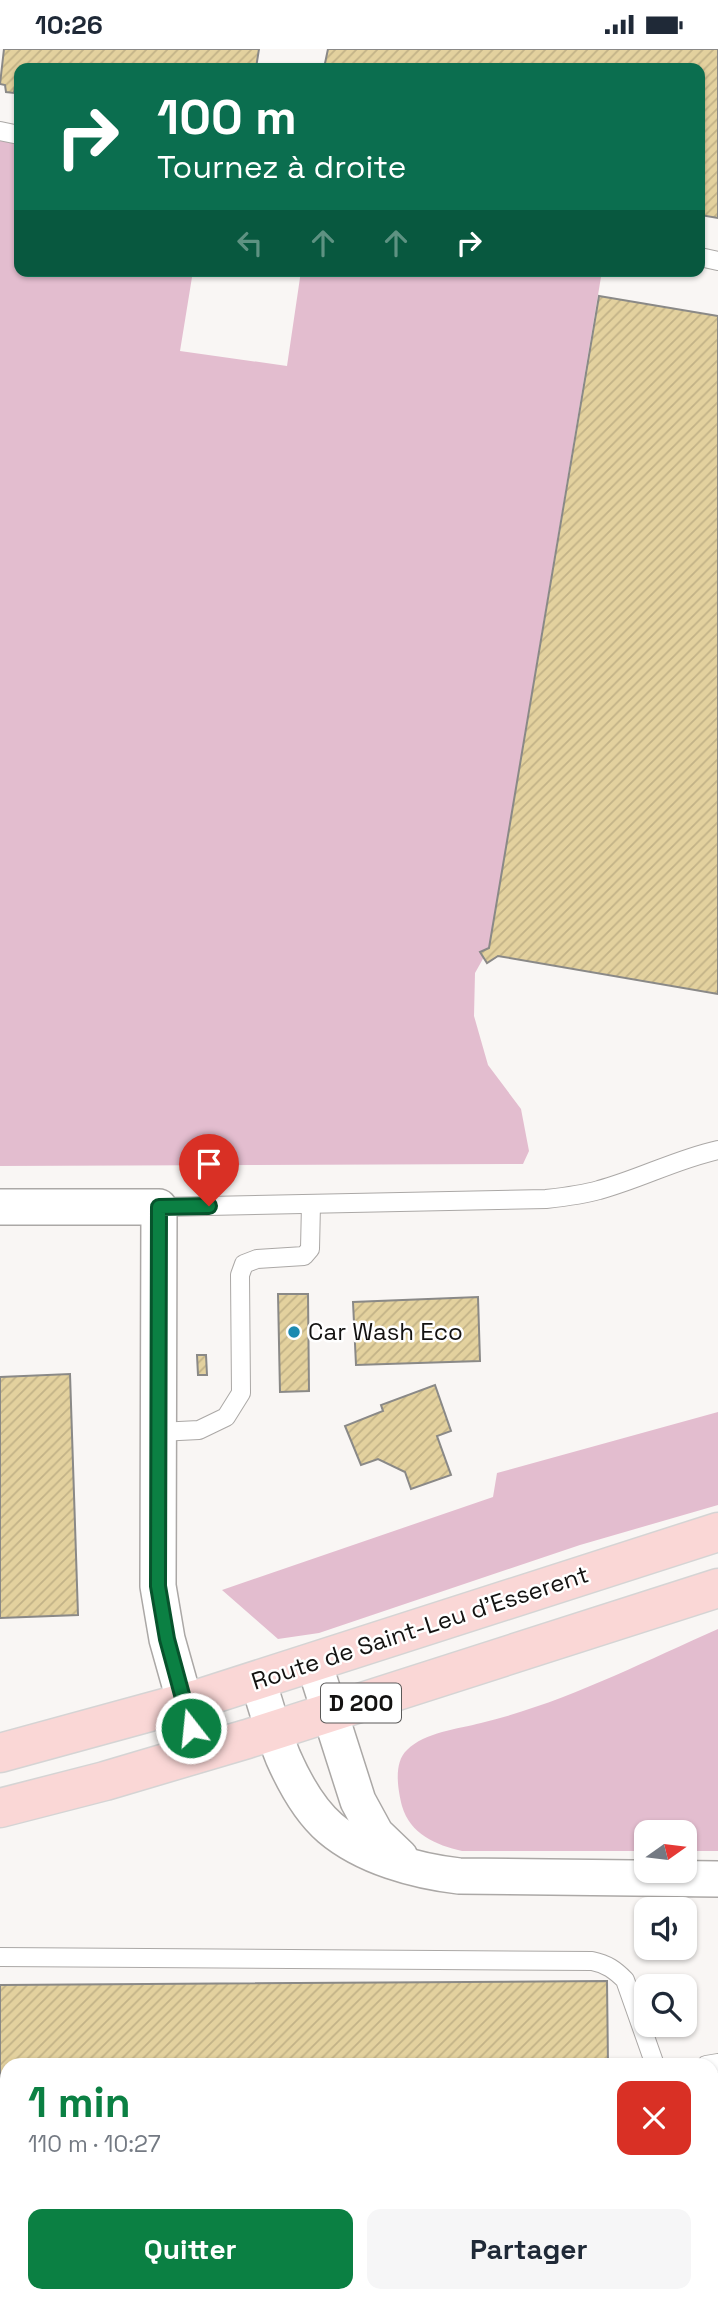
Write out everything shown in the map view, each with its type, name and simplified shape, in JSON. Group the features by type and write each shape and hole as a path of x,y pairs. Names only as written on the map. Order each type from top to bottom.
{"main road":[{"name":"Route de Saint-Leu d'Esserent","path":"0,1753 258,1681 718,1532"},
{"name":"D 200","path":"0,1808 199,1753 718,1588"}],"street":[{"path":"0,1207 159,1207 158,1586 167,1639 199,1753"},
{"path":"314,1663 358,1801 368,1821 387,1847 418,1869"},
{"path":"258,1681 283,1756 300,1791 330,1828 364,1849 439,1874 477,1877 718,1879"}],"lane":[{"path":"159,1207 525,1199 576,1195 718,1150"},
{"path":"159,1432 199,1430 226,1417 241,1393 240,1275 244,1264 257,1259 304,1256 310,1249 311,1204"},
{"path":"0,1957 592,1961 615,1970 625,1980 653,2058"}],"shaded area":[{"path":"0,131 14,134 14,277 192,277 180,351 287,366 300,277 601,277 489,948 475,973 474,1016 488,1065 521,1109 529,1151 523,1164 0,1166"},
{"path":"718,1412 718,1505 580,1545 319,1633 278,1639 222,1590 493,1497 497,1473"},
{"path":"718,1629 718,1851 697,1851 697,1820 634,1820 634,1851 462,1851 434,1842 411,1824 402,1806 398,1769 403,1755 414,1744 432,1735 542,1705"}],"building":[{"path":"4,49 259,49 257,63 14,63 14,93 6,92 5,85 0,84"},
{"path":"328,49 718,49 718,218 705,216 705,63 325,63"},
{"path":"599,296 718,316 718,994 498,956 487,963 480,952 489,948"},
{"name":"Car Wash Eco","path":"278,1294 308,1294 309,1391 280,1392"},
{"path":"478,1297 480,1361 356,1365 353,1302"},
{"path":"197,1355 206,1355 207,1375 198,1375"},
{"path":"70,1374 78,1615 0,1618 0,1377"},
{"path":"435,1385 451,1431 437,1436 451,1475 411,1489 405,1472 378,1459 361,1465 345,1426 383,1411 381,1405"},
{"path":"607,1981 608,2058 0,2058 0,1985"}],"place":[{"name":"Car Wash Eco","path":"294,1332"}],"route":[{"path":"191,1728 167,1639 158,1586 159,1207 209,1206"}]}
